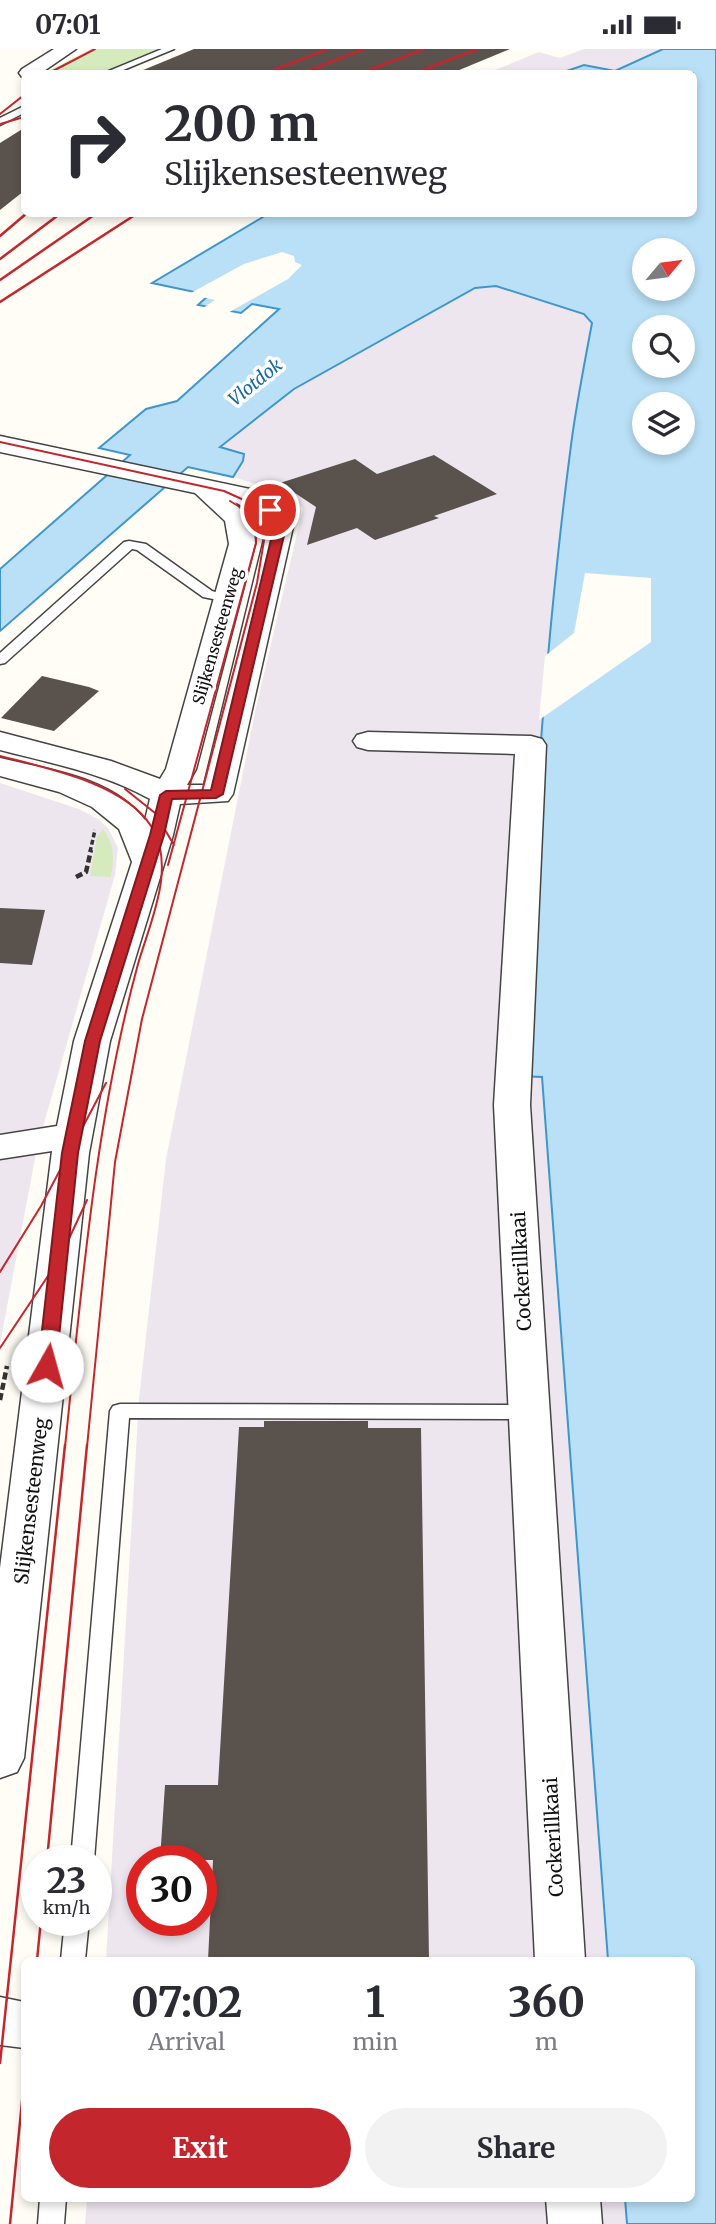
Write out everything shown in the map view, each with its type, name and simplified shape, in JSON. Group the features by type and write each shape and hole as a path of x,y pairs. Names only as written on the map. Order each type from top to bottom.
{"street":[{"path":"33,70 67,49"},
{"name":"Slijkensesteenweg","path":"6,445 204,489 250,496 270,510 280,527 216,794 166,795"},
{"name":"Slijkensesteenweg","path":"0,1758 74,1135 93,1041 166,795 181,769 244,533 240,521 232,511 204,489"},
{"path":"0,741 100,767 141,781 166,795"},
{"name":"Cockerillkaai","path":"368,741 531,745 512,1105 560,1957"},
{"path":"0,767 74,787 111,803 131,823 140,838 148,862"},
{"path":"0,1147 74,1135"},
{"path":"0,2021 21,2024"},
{"path":"573,2202 575,2224"}],"lane":[{"path":"117,70 170,49"},
{"path":"3,119 21,110"},
{"path":"0,660 129,545 141,547 208,594 228,598"},
{"path":"83,1845 120,1411 528,1412"},
{"path":"74,1957 76,1936"},
{"path":"51,2224 54,2202"}],"path":[{"path":"76,877 86,872 96,828"}],"shaded area":[{"path":"584,49 663,49 617,70 584,65 570,70 495,70 539,52 560,58"},
{"path":"496,286 584,314 592,323 570,450 559,545 540,741 519,1076 542,1077 608,1957 106,1957 107,1936 112,1936 112,1858 139,1399 166,1159 255,712 303,508 286,493 233,477 243,461 220,448 294,389 475,288"},
{"path":"0,783 79,809 98,819 108,828 118,848 115,875 37,1148 0,1344"},
{"path":"87,2202 625,2202 627,2224 85,2224"}],"green space":[{"path":"91,49 158,49 106,70 51,70"},
{"path":"103,829 113,852 111,877 90,876 97,837"}],"water":[{"name":"Vlotdok","path":"663,49 716,49 716,2224 627,2224 625,2202 695,2202 695,1957 608,1957 542,1077 518,1076 552,609 572,437 592,323 584,314 496,286 475,288 294,389 220,447 244,454 243,461 233,477 188,467 0,631 0,569 130,455 99,448 146,409 177,401 279,309 252,304 241,313 198,305 209,295 152,283 263,217 697,217 697,70 617,70"},
{"path":"584,65 610,70 570,70"}],"pier":[{"path":"282,252 294,256 295,262 302,265 288,279 226,314 203,308 215,300 189,294 244,264"},
{"path":"585,573 651,578 651,642 539,720 545,656 574,633"}],"building":[{"path":"194,49 510,49 459,70 143,70"},
{"path":"21,130 21,193 0,210 0,143"},
{"path":"434,455 497,494 375,540 357,528 307,545 316,507 280,483 355,459 377,474"},
{"path":"42,676 99,691 54,731 1,718"},
{"path":"0,908 45,910 32,965 0,963"},
{"path":"264,1421 368,1421 368,1428 421,1428 429,1957 208,1957 209,1936 217,1936 217,1845 161,1845 165,1785 218,1785 239,1427 264,1427"}],"tram line":[{"path":"55,70 95,49"},
{"path":"0,114 21,97"},
{"path":"0,124 21,118"},
{"path":"0,442 224,491 255,505 267,522 257,583 142,1019 115,1162 87,1447"},
{"path":"174,844 256,543 255,529 250,518 230,501"},
{"path":"0,756 83,779 122,799 139,811 151,826 162,859 159,895 123,1023 100,1144 65,1447"},
{"path":"125,789 155,813 174,844"},
{"path":"168,865 174,844"},
{"path":"0,1272 41,1206 106,1083"},
{"path":"0,1348 60,1258 87,1200"},
{"path":"0,2063 65,1445"},
{"path":"48,1845 87,1445"},
{"path":"37,1957 39,1936"},
{"path":"10,2224 21,2112"}],"railway":[{"path":"274,70 328,49"},
{"path":"310,70 364,49"},
{"path":"369,70 424,49"},
{"path":"422,70 478,49"},
{"path":"0,236 22,217"},
{"path":"0,259 56,217"},
{"path":"0,280 91,217"},
{"path":"0,302 132,217"}],"route":[{"path":"47,1366 70,1153 93,1041 157,835 166,795 216,794 280,527 270,510"}]}
